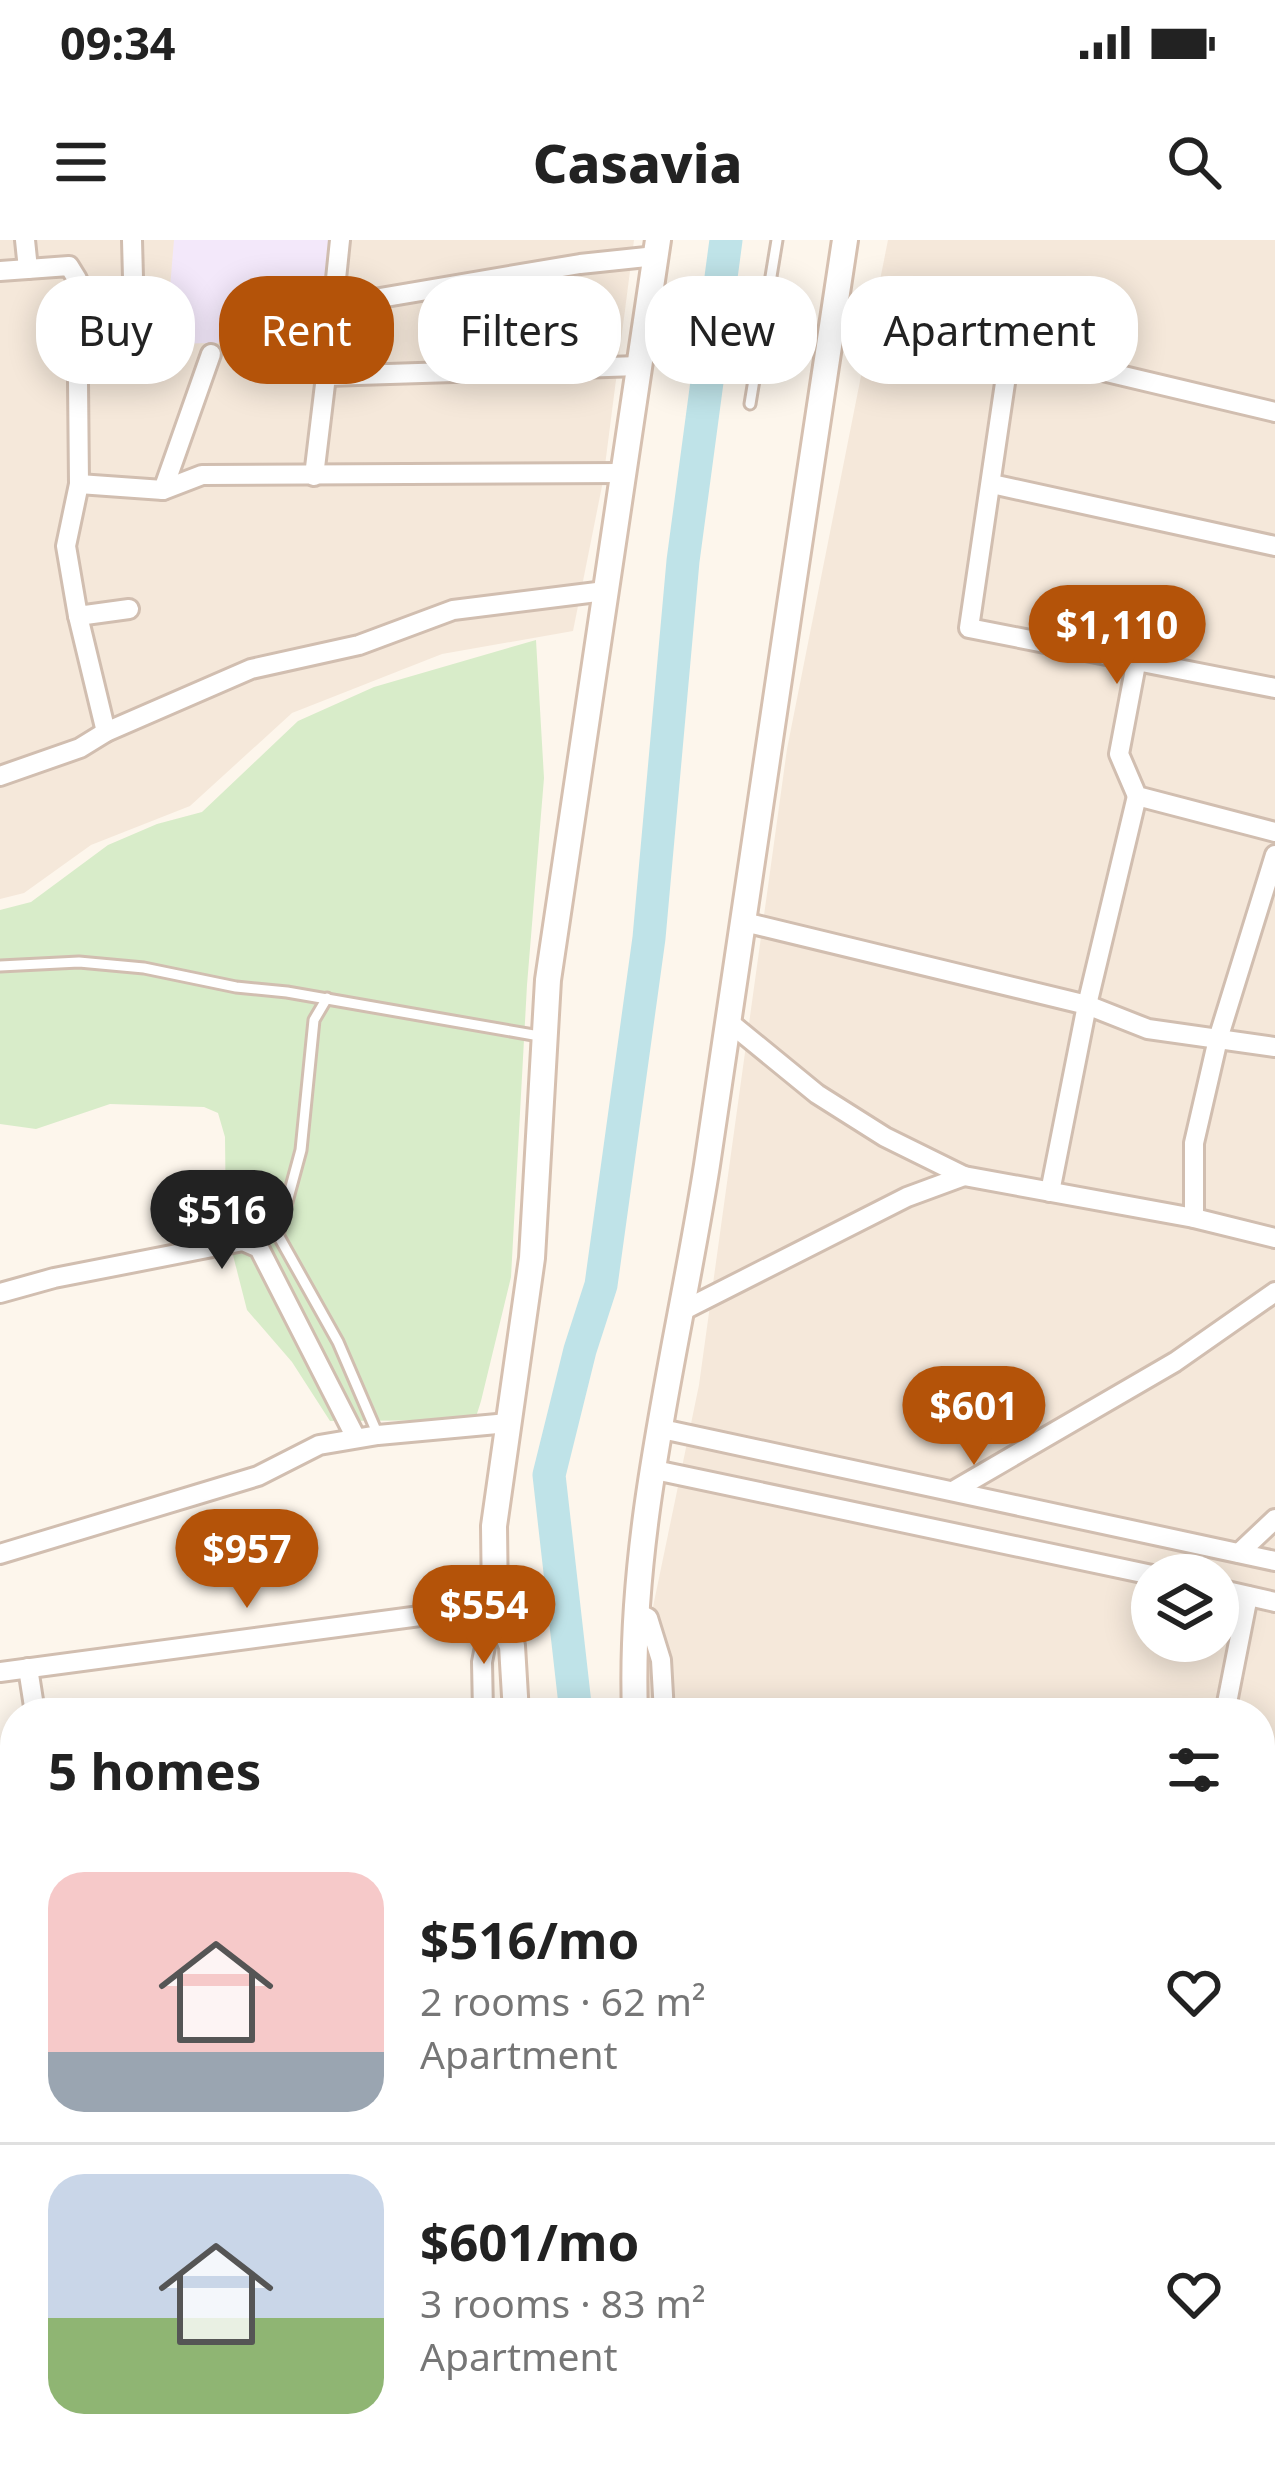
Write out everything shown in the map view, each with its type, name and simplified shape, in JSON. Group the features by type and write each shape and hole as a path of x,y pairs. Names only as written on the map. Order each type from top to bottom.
{"street":[{"path":"25,240 28,269"},
{"path":"132,240 134,276"},
{"path":"336,276 340,240"},
{"path":"635,1698 636,1612 656,1470 729,1022 845,240"},
{"path":"394,296 657,248 548,980 532,1258 494,1526 492,1615 482,1662 483,1698"},
{"path":"0,271 69,266 76,279 79,484 66,546 106,732"},
{"path":"835,309 841,310"},
{"path":"163,490 211,354"},
{"path":"394,374 639,366"},
{"path":"1138,379 1275,412"},
{"path":"314,476 325,384"},
{"path":"1005,384 969,628 1275,688"},
{"path":"79,484 163,490 202,475 623,473"},
{"path":"992,484 1275,546"},
{"path":"1,771 80,748 106,732 251,669 359,645 453,610 605,591"},
{"path":"78,616 129,609"},
{"path":"1050,1192 1087,1005 1137,796 1119,754 1136,664"},
{"path":"1137,796 1275,832"},
{"path":"1194,1218 1194,1143 1218,1039 1275,855"},
{"path":"744,922 1087,1005 1148,1029 1275,1048"},
{"path":"729,1022 817,1094 885,1138 964,1176 1194,1218 1275,1238"},
{"path":"682,1311 907,1196 964,1176"},
{"path":"0,1293 243,1241 260,1249 356,1438"},
{"path":"952,1491 1175,1362 1275,1292"},
{"path":"0,1554 258,1476 320,1445 508,1423"},
{"path":"662,1429 1275,1561"},
{"path":"656,1470 1131,1571"},
{"path":"1239,1553 1275,1519"},
{"path":"1239,1594 1275,1601"},
{"path":"1228,1698 1248,1596"},
{"path":"0,1672 450,1612 492,1615"},
{"path":"636,1612 648,1618 658,1647 663,1698"},
{"path":"492,1615 512,1646 515,1698"},
{"path":"28,1668 32,1698"}],"lane":[{"path":"750,404 777,240"},
{"path":"0,966 79,962 145,968 544,1037"},
{"path":"327,998 314,1019 301,1150 278,1235 338,1342 378,1435"}],"shaded area":[{"path":"0,240 634,240 621,341 621,276 418,276 418,384 615,384 603,481 573,631 442,654 292,713 190,806 91,845 24,893 0,899"},
{"path":"174,240 335,240 331,276 219,276 219,343 195,343 195,276 171,276"},
{"path":"888,240 1275,240 1275,1698 634,1698 699,1385 787,749 859,384 1138,384 1138,276 881,276"}],"green space":[{"path":"536,640 544,778 511,1277 481,1401 475,1420 330,1421 292,1362 247,1310 226,1228 225,1137 218,1113 204,1107 110,1104 36,1129 0,1124 0,910 31,902 108,845 202,812 298,721 374,687"}],"waterway":[{"path":"574,1698 549,1475 601,1285 649,938 683,561 726,240"}]}
